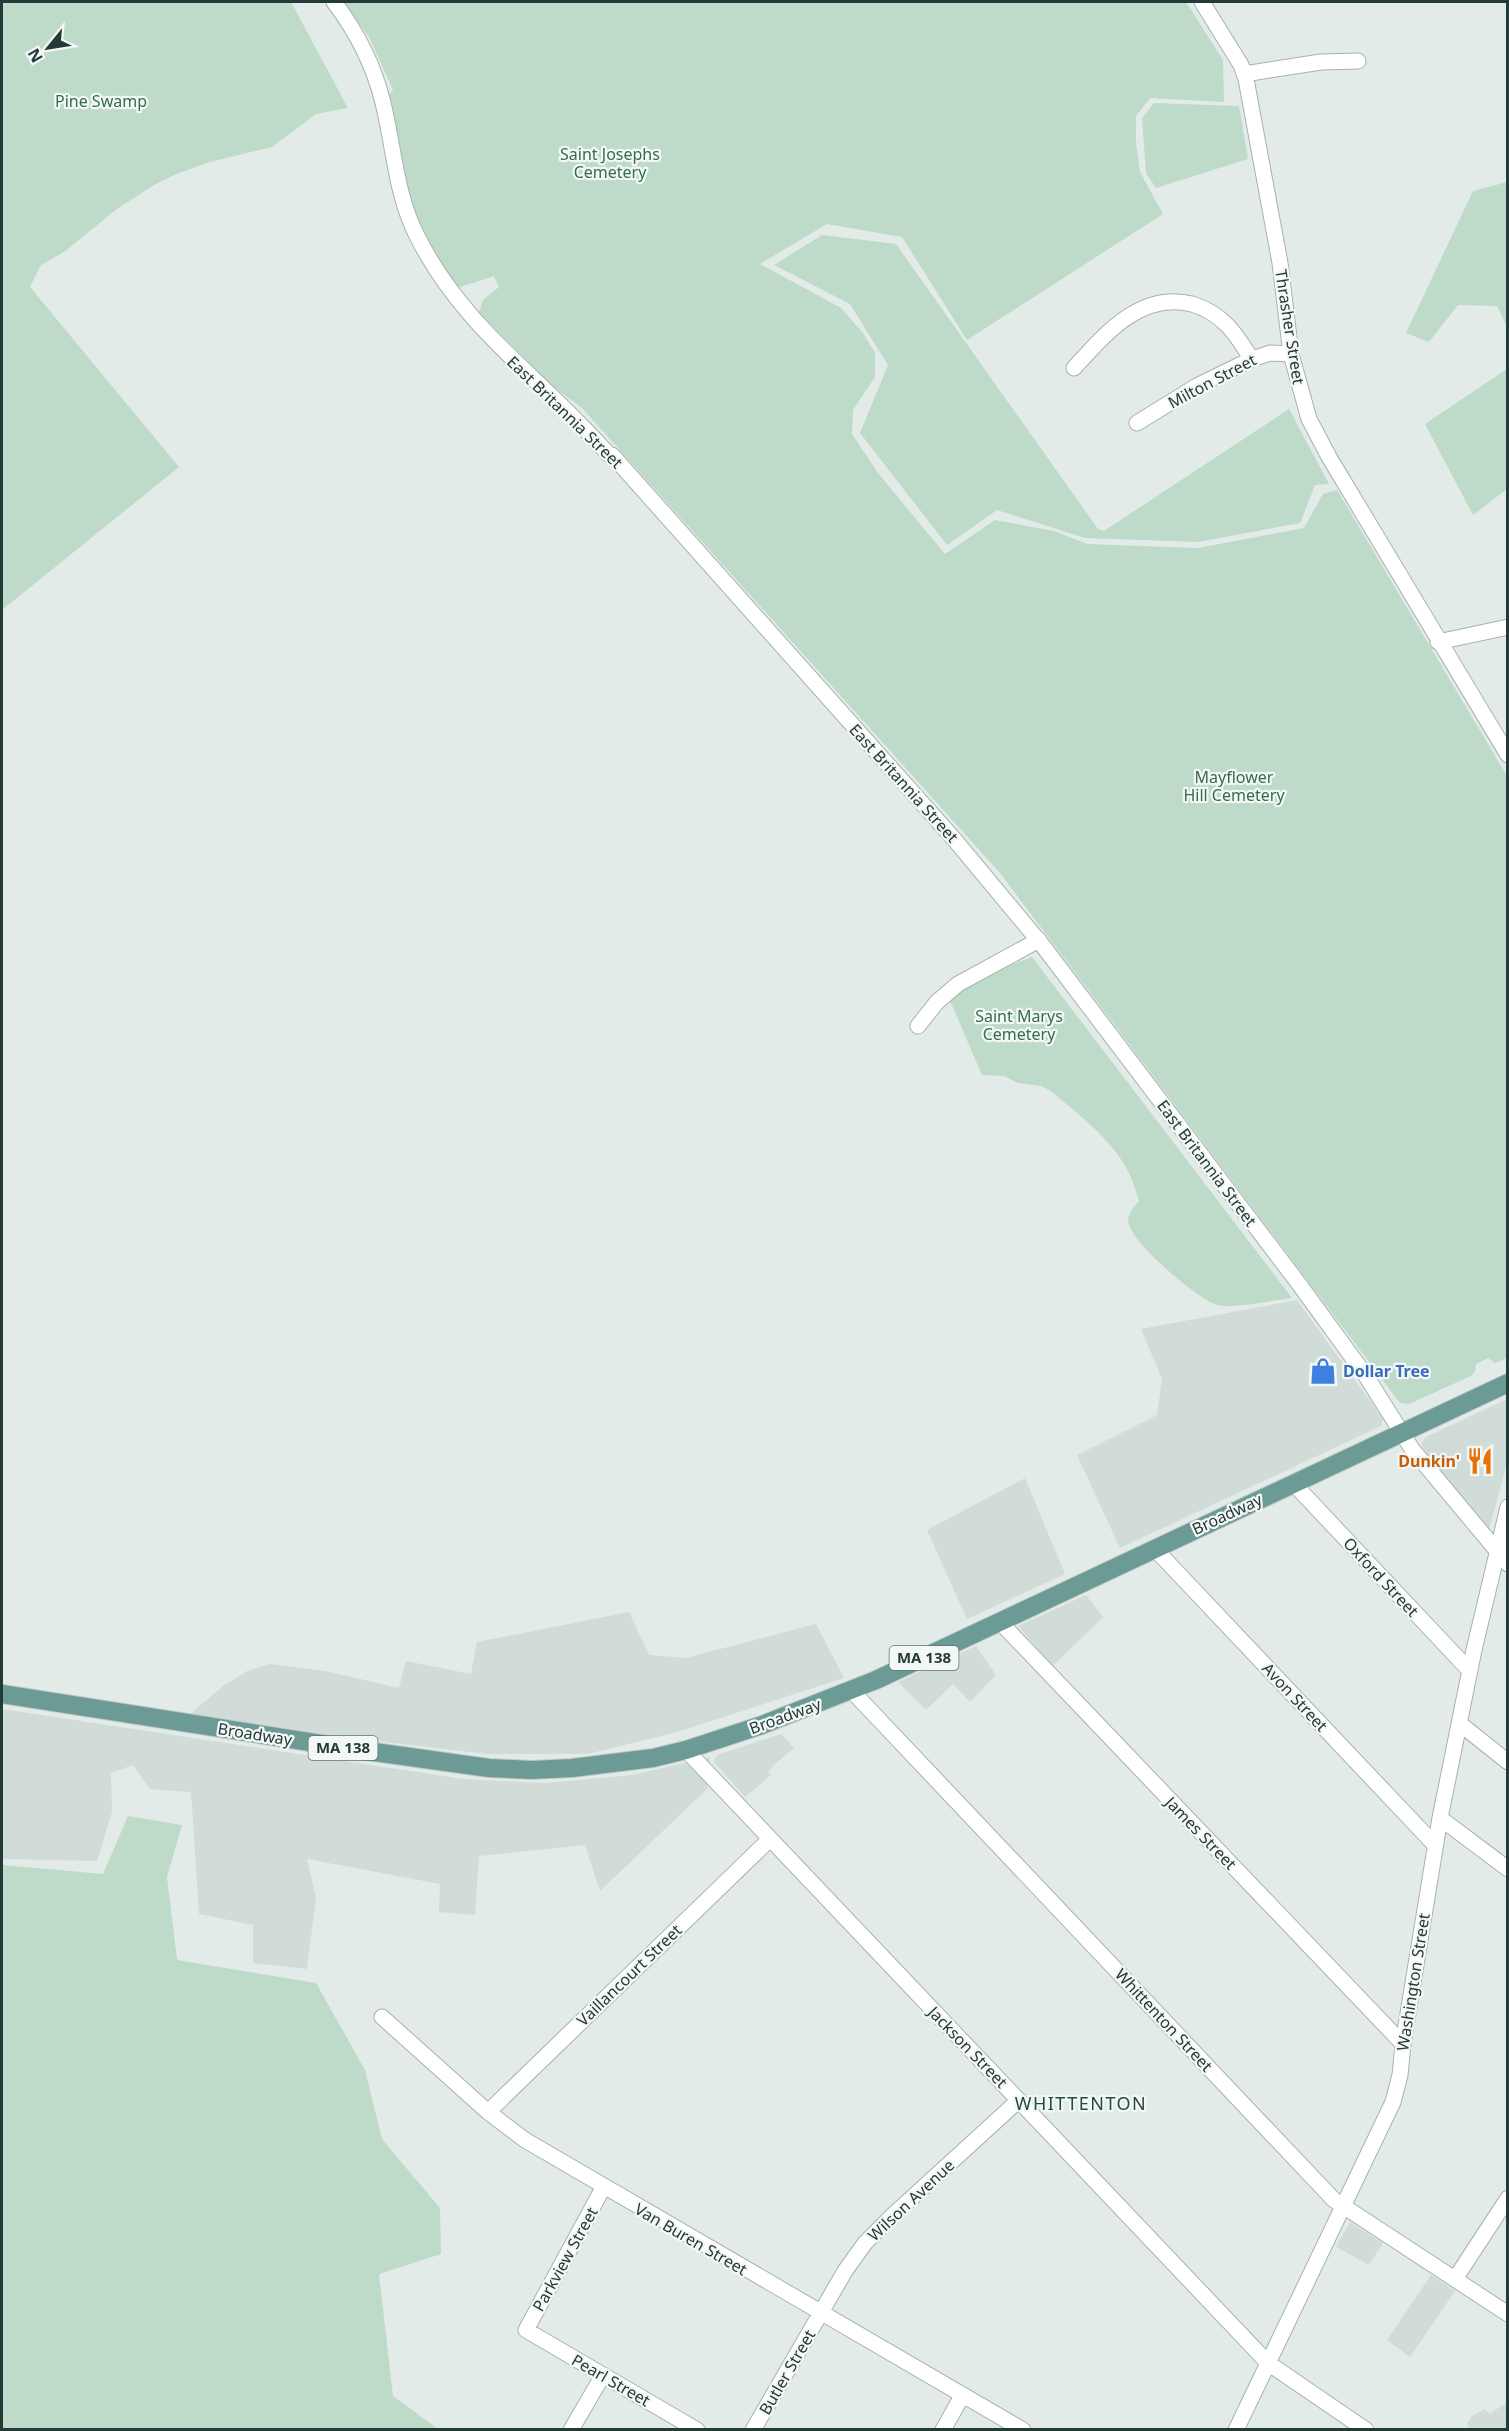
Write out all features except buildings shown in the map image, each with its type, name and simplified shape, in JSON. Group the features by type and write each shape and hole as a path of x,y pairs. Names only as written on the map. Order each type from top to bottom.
{"main road":[{"name":"Broadway","path":"2,1695 489,1768 532,1770 634,1762 686,1750 779,1719 851,1690 1508,1383"}],"street":[{"name":"East Britannia Street","path":"334,2 360,40 375,78 382,99 401,200 426,252 464,309 501,350 574,416 620,463 954,839 1038,940 1299,1284 1366,1376 1412,1449 1508,1564"},
{"name":"Thrasher Street","path":"1202,2 1244,74 1280,263 1291,354 1305,408 1315,432 1438,642 1508,755"},
{"path":"1244,74 1321,62 1358,62"},
{"path":"1074,368 1097,342 1122,321 1142,308 1164,302 1186,303 1210,312 1228,326 1252,359"},
{"name":"Milton Street","path":"1137,423 1197,386 1252,359 1270,353 1291,354"},
{"path":"1438,642 1508,627"},
{"path":"918,1026 937,1002 958,984 1038,940"},
{"name":"Oxford Street","path":"1293,1484 1470,1671"},
{"name":"Washington Street","path":"1236,2430 1393,2102 1400,2075 1403,2044 1440,1818 1470,1671 1508,1507"},
{"name":"Avon Street","path":"1155,1549 1435,1845"},
{"name":"James Street","path":"1000,1622 1403,2044"},
{"name":"Whittenton Street","path":"851,1690 1334,2200 1508,2314"},
{"path":"1459,1723 1508,1762"},
{"name":"Jackson Street","path":"686,1750 1268,2363 1366,2430"},
{"path":"1440,1818 1508,1869"},
{"name":"Vaillancourt Street","path":"488,2112 770,1839"},
{"name":"Van Buren Street","path":"382,2017 488,2112 525,2140 603,2188 1023,2430"},
{"name":"Wilson Avenue","path":"821,2314 845,2271 874,2233 1018,2100"},
{"name":"Parkview Street","path":"526,2330 603,2188"},
{"path":"1455,2279 1508,2198"},
{"name":"Butler Street","path":"753,2430 821,2314"},
{"name":"Pearl Street","path":"526,2330 697,2430"},
{"path":"571,2430 603,2375"},
{"path":"943,2430 962,2396"}],"shaded area":[{"path":"1297,1300 1383,1419 1381,1426 1120,1548 1077,1455 1157,1415 1162,1379 1141,1329"},
{"path":"1507,1399 1507,1463 1489,1530 1485,1528 1421,1443 1426,1437"},
{"path":"1025,1478 1065,1574 967,1619 927,1530"},
{"path":"1086,1595 1103,1617 1053,1666 1018,1626"},
{"path":"629,1612 649,1655 686,1658 816,1624 844,1678 674,1733 587,1754 487,1754 359,1739 190,1714 222,1687 247,1671 270,1664 326,1671 399,1688 406,1661 471,1674 477,1642"},
{"path":"976,1646 996,1675 970,1702 953,1684 926,1710 898,1682"},
{"path":"2,1709 463,1779 545,1783 632,1775 710,1757 707,1789 600,1891 585,1845 479,1856 475,1915 439,1912 440,1884 307,1859 316,1898 307,1969 253,1963 253,1925 199,1914 191,1792 150,1789 133,1765 111,1773 112,1812 97,1861 2,1859"},
{"path":"781,1734 794,1748 768,1772 771,1775 745,1797 714,1762 717,1755"},
{"path":"1350,2222 1383,2243 1369,2265 1336,2247"},
{"path":"1431,2275 1455,2291 1410,2357 1387,2340"},
{"path":"1507,2402 1507,2429 1470,2429 1467,2424 1472,2416 1485,2409 1490,2414"}],"green space":[{"name":"Pine Swamp","path":"2,2 291,2 348,108 316,114 272,147 210,162 176,174 154,185 117,209 64,252 41,265 30,287 179,467 2,610"},
{"name":"Mayflower Hill Cemetery","path":"343,2 1186,2 1223,60 1224,102 1150,98 1136,116 1136,143 1140,172 1163,214 967,340 902,237 827,224 760,264 841,308 863,333 875,353 875,377 853,410 852,434 878,473 945,554 995,520 1054,531 1087,544 1198,548 1304,528 1323,494 1337,490 1507,776 1507,1358 1495,1363 1488,1358 1476,1364 1471,1376 1409,1404 1400,1403 1000,873 582,408 550,384 479,312 483,300 499,287 494,276 460,287 454,284 426,242 408,199 388,96 393,90 369,37"},
{"path":"1154,103 1239,106 1248,159 1156,188 1146,173 1142,118"},
{"path":"1507,182 1507,327 1497,306 1458,305 1429,342 1406,333 1473,191"},
{"path":"822,235 896,244 1098,529 1104,531 1289,409 1329,484 1315,485 1300,523 1198,542 1085,538 997,510 947,545 860,433 888,365 850,304 774,265"},
{"path":"1507,369 1507,489 1473,515 1425,424"},
{"name":"Saint Marys Cemetery","path":"1032,957 1292,1298 1225,1306 1209,1301 1183,1283 1154,1258 1133,1234 1128,1218 1139,1201 1125,1166 1105,1139 1051,1091 1041,1086 1018,1083 1004,1076 982,1075 948,996 998,970"},
{"path":"128,1816 182,1825 167,1877 177,1960 316,1983 365,2070 382,2139 440,2208 441,2254 379,2274 393,2396 438,2429 2,2429 2,1865 103,1874"}],"place":[{"name":"Dollar Tree","path":"1323,1371"},
{"name":"Dunkin'","path":"1480,1461"}],"district":[{"name":"WHITTENTON","path":"1081,2104"}],"park label":[{"name":"Saint Josephs Cemetery","path":"610,163"}]}
